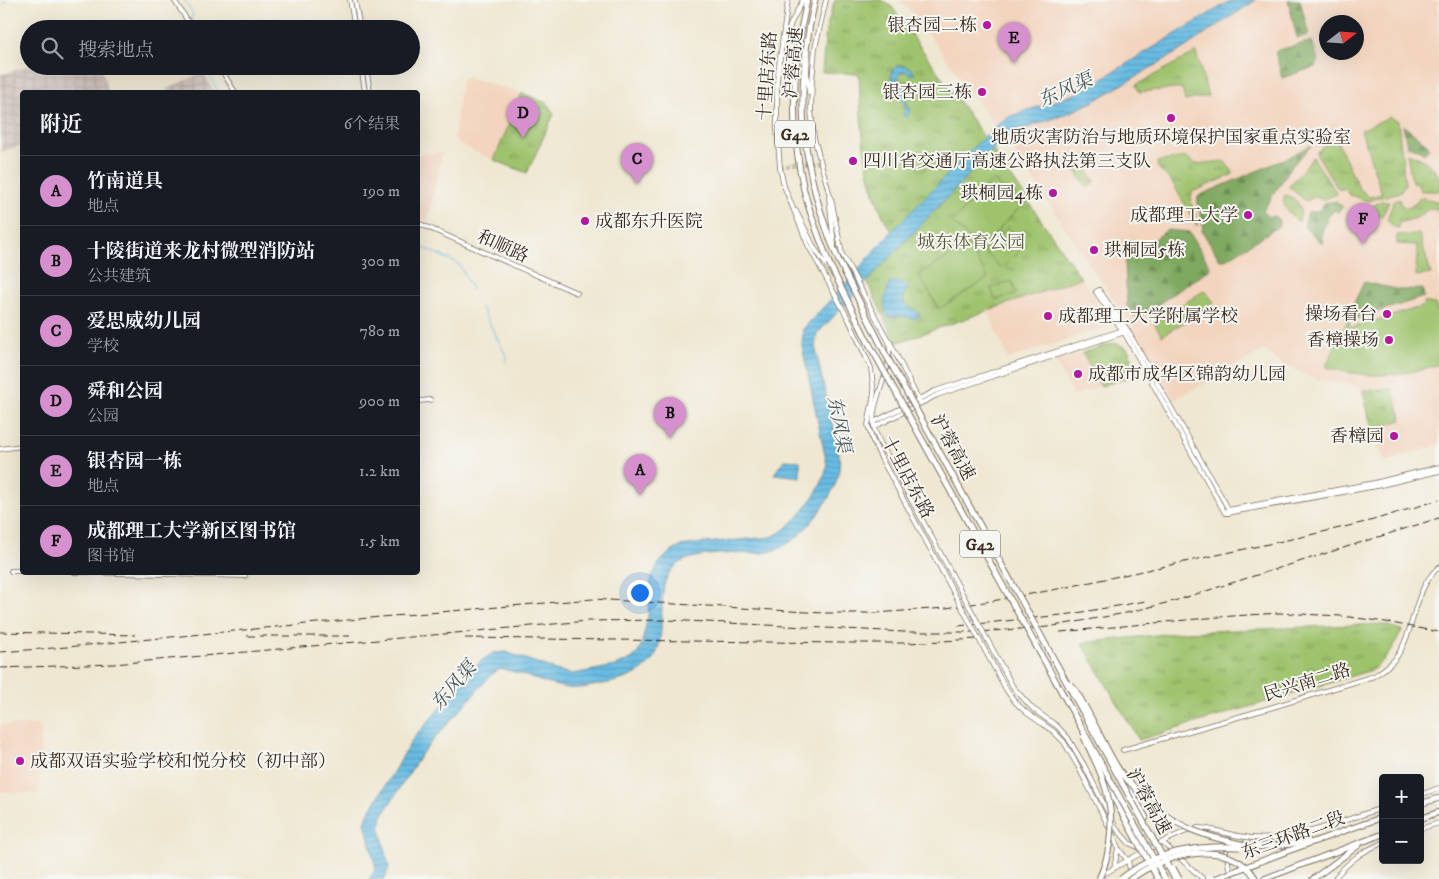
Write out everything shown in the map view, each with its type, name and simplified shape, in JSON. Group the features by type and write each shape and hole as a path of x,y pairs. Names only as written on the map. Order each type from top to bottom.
{"highway":[{"name":"沪蓉高速","path":"807,0 794,80 793,125 805,192 827,264 840,283 867,340 1165,879"},
{"name":"沪蓉高速","path":"815,0 803,62 803,128 814,190 837,257 880,344 1175,879"},
{"path":"1056,664 1081,697 1179,879"},
{"path":"1074,713 1103,779 1158,879"},
{"path":"1120,771 1152,806 1173,821 1204,836 1254,847"},
{"path":"1098,879 1107,856 1111,830 1110,810 1103,779"},
{"path":"1424,803 1439,798"},
{"path":"1424,818 1439,812"},
{"name":"东三环路二段","path":"1214,879 1379,818"},
{"name":"东三环路二段","path":"1264,879 1379,836"},
{"path":"1121,879 1149,860 1175,851 1210,847 1254,847 1319,839"},
{"path":"1313,879 1364,842"},
{"path":"1131,879 1148,867 1171,858 1211,853 1223,855 1237,861 1252,873 1256,879"}],"street":[{"path":"174,0 188,20"},
{"path":"350,0 353,20"},
{"path":"355,0 358,20"},
{"name":"十里店东路","path":"788,0 779,59 776,103 778,157 784,186 808,245 866,354 873,380 874,393 868,428 881,458 1007,691 1027,713 1064,742 1118,848 1128,860"},
{"path":"779,59 791,23 803,0"},
{"name":"十里店东路","path":"826,0 815,48 811,110 814,138 832,203 842,254 887,337 890,354 874,425 887,455 1013,687 1033,709 1057,726 1068,738 1116,828 1129,843 1146,852"},
{"path":"811,110 807,72 812,13"},
{"path":"225,75 234,90"},
{"path":"362,75 365,90"},
{"path":"367,75 370,90"},
{"path":"826,179 837,257"},
{"path":"784,186 814,249 827,264"},
{"name":"和顺路","path":"420,224 577,293"},
{"path":"1126,331 1096,292 1099,290 1126,331 1227,512 1439,469"},
{"path":"868,428 935,391 1126,331"},
{"path":"887,337 919,401"},
{"path":"420,401 431,400"},
{"path":"0,449 20,446"},
{"name":"民兴南二路","path":"1123,750 1374,676 1388,666 1396,657 1404,642 1424,587 1431,574 1439,567"},
{"path":"11,570 20,571"},
{"path":"1424,794 1439,788"},
{"path":"1098,879 1128,860 1196,828 1260,838 1281,837 1312,832 1379,809"},
{"path":"1424,828 1439,822"},
{"path":"1230,834 1226,851 1231,879"},
{"path":"1163,843 1203,879"},
{"path":"1334,879 1355,857 1379,845"},
{"path":"1114,868 1118,848"},
{"path":"1128,860 1131,879"}],"shaded area":[{"name":"成都理工大学","path":"900,0 1439,0 1439,444 1384,462 1370,426 1360,387 1313,378 1284,365 1264,350 1174,400 1131,326 1024,166 915,15"},
{"path":"20,69 20,75 103,75 107,90 20,90 20,146 1,152 0,75"},
{"path":"197,75 205,75 213,90 167,90"},
{"path":"466,77 522,93 494,160 459,144 454,138 461,81"},
{"path":"442,153 427,221 420,218 420,154"},
{"name":"成都理工大学附属学校","path":"1081,278 1109,319 1106,327 1008,359 988,312"},
{"name":"成都市成华区锦韵幼儿园","path":"1082,353 1101,386 1074,395 1055,361"},
{"name":"成都双语实验学校和悦分校（初中部）","path":"0,725 36,725 41,729 39,794 0,792"}],"green space":[{"name":"城东体育公园","path":"835,0 881,0 892,7 1081,278 896,343 867,281 901,245 879,207 872,186 863,141 859,74 822,72 826,29"},
{"path":"1288,0 1300,0 1309,35 1297,38"},
{"path":"1312,41 1318,60 1315,67 1282,78 1275,51"},
{"path":"1196,52 1208,96 1185,101 1182,88 1139,92 1136,85"},
{"path":"522,93 547,103 554,114 527,173 494,160"},
{"path":"1389,117 1398,121 1405,184 1400,192 1368,201 1350,195 1345,189 1338,189 1316,153 1328,142 1336,139 1359,188 1369,197 1382,194 1361,130"},
{"path":"1403,125 1428,145 1429,149 1424,154 1418,149 1407,146"},
{"path":"1312,145 1291,167 1263,211 1268,217 1275,216 1279,220 1279,226 1225,260 1220,260 1202,231 1203,221 1197,201 1198,196 1280,161"},
{"path":"1407,153 1416,156 1434,169 1439,178 1439,191 1421,191 1417,184 1412,183"},
{"path":"1076,154 1095,182 1087,188 1068,159"},
{"path":"1186,157 1195,164 1224,161 1233,172 1232,175 1192,192 1192,205 1197,226 1172,182 1158,168 1157,162"},
{"path":"1313,157 1337,194 1323,200 1315,197 1306,201 1289,187"},
{"path":"993,180 1020,207 980,249 952,222"},
{"path":"1285,195 1297,201 1299,205 1301,213 1298,222 1285,206"},
{"path":"1420,197 1439,202 1437,213 1437,208 1431,209 1416,218 1398,224 1399,228 1394,227 1387,219 1394,201 1399,199 1401,205 1408,208 1416,203"},
{"path":"1336,201 1343,207 1338,212 1335,210 1326,218 1328,222 1322,232 1323,244 1304,227 1308,212 1318,210 1324,203"},
{"path":"1381,201 1389,202 1382,217 1377,216 1365,221 1353,209 1360,206 1371,207"},
{"path":"1008,227 1026,245 1002,269 984,251"},
{"path":"1167,230 1189,232 1210,266 1209,270 1136,319 1127,306 1125,262"},
{"path":"1419,234 1431,274 1416,276 1417,245 1397,244 1397,235"},
{"path":"968,245 988,278 939,309 919,275"},
{"path":"1012,281 1016,294 995,300 991,288"},
{"path":"1364,282 1400,290 1423,289 1424,297 1349,321 1346,320"},
{"path":"1205,290 1214,303 1162,336 1154,323"},
{"name":"香樟操场","path":"1423,302 1435,304 1439,318 1439,364 1411,372 1383,375 1341,371 1327,367 1327,363 1347,322 1349,322 1351,328 1424,306"},
{"path":"1114,343 1127,348 1141,374 1101,386 1082,353"},
{"path":"1392,389 1402,420 1374,429 1370,422 1363,390"},
{"path":"1380,624 1402,630 1390,652 1372,670 1139,740 1082,643 1185,632"}],"water":[{"path":"1232,0 1256,0 1181,50 1091,103 1064,115 1014,132 1000,142 817,334 815,346 839,451 839,463 838,476 832,492 812,522 792,541 781,548 769,552 705,555 694,557 677,565 668,574 664,585 660,638 656,654 645,668 631,676 583,688 572,688 560,687 503,669 492,674 422,753 382,816 380,828 389,867 385,879 369,879 376,869 365,822 368,814 413,739 481,661 493,653 506,652 559,671 573,674 615,666 631,659 638,653 641,646 648,617 652,576 659,563 668,554 681,546 771,537 780,533 798,517 821,485 827,465 802,346 803,329 891,232 984,137 1011,116 1078,93"},
{"path":"900,65 909,68 915,74 904,71 899,75 900,82 905,89 903,94 911,111 906,118 903,115 906,107 893,85 891,75 892,70"},
{"path":"895,281 902,283 908,289 904,294 903,301 920,316 913,318 890,317 887,314 884,306 889,284"},
{"path":"784,460 800,461 800,477 774,474"}],"waterway":[{"path":"0,7 7,0"},
{"path":"184,0 193,14 191,20"},
{"path":"210,75 217,90"},
{"path":"420,246 459,264 472,289"},
{"path":"481,307 507,357 507,362"}],"tunnel":[{"path":"780,168 820,162"}],"railway":[{"path":"0,652 593,599 823,613 875,613 946,608 1063,588 1301,537 1370,521 1439,500"},
{"path":"0,668 114,664 587,621 667,620 904,632 977,632 1048,627 1126,613 1174,601 1439,518"},
{"path":"958,626 1071,614 1146,601"},
{"path":"1060,632 1279,613 1342,616 1439,632"},
{"path":"0,632 135,635"},
{"path":"247,636 350,636"},
{"path":"465,638 842,643 907,643 977,639"}],"place":[{"name":"银杏园二栋","path":"987,25"},
{"name":"银杏园一栋","path":"1014,63"},
{"name":"银杏园三栋","path":"982,92"},
{"name":"地质灾害防治与地质环境保护国家重点实验室","path":"1171,118"},
{"name":"舜和公园","path":"523,138"},
{"name":"四川省交通厅高速公路执法第三支队","path":"853,161"},
{"name":"爱思威幼儿园","path":"637,184"},
{"name":"珙桐园4栋","path":"1053,193"},
{"name":"成都理工大学","path":"1248,215"},
{"name":"成都东升医院","path":"585,221"},
{"name":"成都理工大学新区图书馆","path":"1363,244"},
{"name":"珙桐园5栋","path":"1094,250"},
{"name":"操场看台","path":"1387,314"},
{"name":"成都理工大学附属学校","path":"1048,316"},
{"name":"香樟操场","path":"1389,340"},
{"name":"成都市成华区锦韵幼儿园","path":"1078,374"},
{"name":"香樟园","path":"1394,436"},
{"name":"十陵街道来龙村微型消防站","path":"670,438"},
{"name":"竹南道具","path":"640,495"},
{"name":"成都双语实验学校和悦分校（初中部）","path":"20,761"}],"water label":[{"name":"东风渠","path":"1065,89"},
{"name":"东风渠","path":"840,424"},
{"name":"东风渠","path":"453,685"}]}
